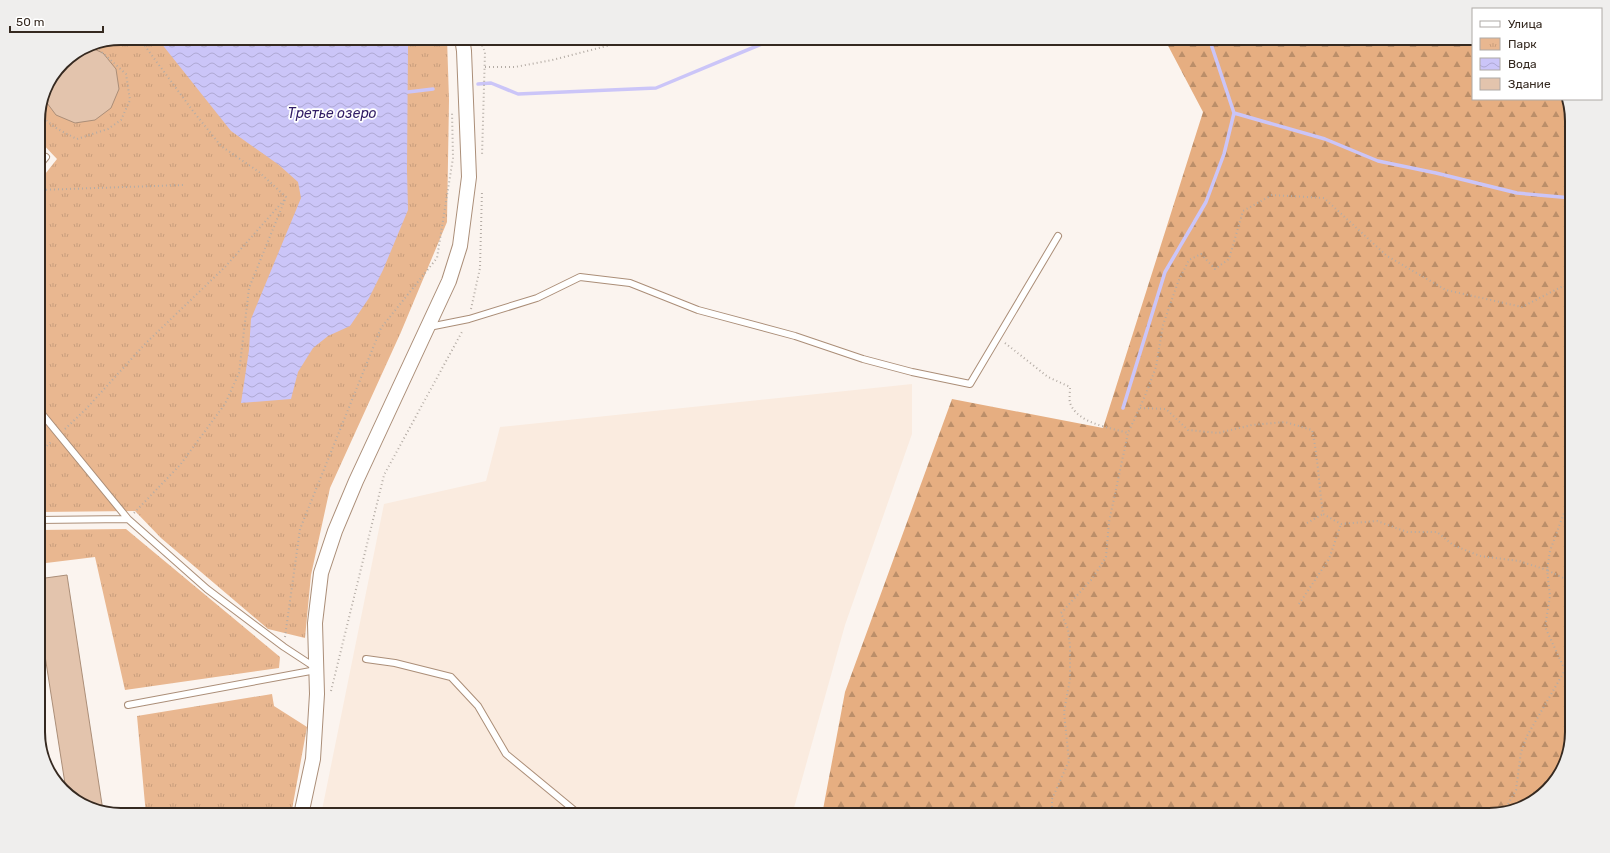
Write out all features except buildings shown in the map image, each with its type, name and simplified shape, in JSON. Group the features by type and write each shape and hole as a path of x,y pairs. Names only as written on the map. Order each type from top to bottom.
{"street":[{"path":"302,808 313,759 317,669 315,623 321,573 335,531 356,481 449,281 460,246 469,177 464,51 459,45"}],"lane":[{"path":"427,328 469,319 537,298 580,277 630,283 698,310 795,336 863,359 912,372 970,384 1058,236"},
{"path":"45,417 128,519 208,589 284,647 317,669"},
{"path":"45,520 128,519"},
{"path":"366,659 395,663 451,677 478,706 506,754 572,808"},
{"path":"128,705 317,669"}],"path":[{"path":"144,45 221,146 259,172 286,197"},
{"path":"482,45 485,52 484,97"},
{"path":"485,67 515,67 552,60 611,45"},
{"path":"45,120 77,139 108,129 121,120 130,100 126,74 99,49"},
{"path":"284,647 300,530 381,328 437,258 453,158 452,106"},
{"path":"45,190 184,185"},
{"path":"1052,808 1052,799 1069,761 1064,712 1070,679 1070,647 1068,629 1061,613 1092,578 1106,557 1109,522 1128,433 1140,408 1156,367 1163,325 1178,282 1189,260 1201,254 1215,269 1229,259 1243,211 1272,195 1324,198 1387,256 1446,290 1522,307 1565,285"},
{"path":"45,447 86,409 145,344 225,267 286,197"},
{"path":"128,519 180,465 225,404 239,373 249,288 286,197"},
{"path":"998,337 1048,377 1070,387 1070,403 1081,417 1094,423 1128,433"},
{"path":"1140,408 1166,409 1188,430 1218,433 1252,425 1285,422 1312,430 1317,451 1323,514"},
{"path":"330,698 384,475"},
{"path":"1507,805 1516,790 1521,752 1527,736 1565,670 1545,627 1550,596 1547,570 1550,551 1565,510"},
{"path":"1307,523 1323,514"},
{"path":"1323,514 1341,524 1377,521 1407,532 1437,532 1453,545 1480,556 1518,561 1547,570 1565,579"},
{"path":"1299,604 1318,578 1329,559 1341,524"}],"shaded area":[{"path":"912,384 912,434 845,625 794,808 322,808 384,504 486,481 500,427"}],"green space":[{"path":"447,45 449,100 447,222 401,332 330,488 311,575 305,638 268,629 161,538 135,511 45,512 45,174 57,159 45,146 45,116 51,92 55,83 67,67 88,53 106,46"},
{"path":"1168,45 1472,45 1472,100 1562,100 1565,116 1565,732 1562,751 1555,770 1543,786 1527,798 1508,805 1489,808 823,808 845,692 952,399 1103,428 1203,112"},
{"path":"126,529 280,657 279,668 125,690 95,557 45,563 45,530"},
{"path":"272,694 274,706 307,727 292,808 145,808 137,716"}],"water":[{"name":"Третье озеро","path":"163,45 408,46 408,210 383,270 369,298 350,326 328,336 313,348 298,372 291,399 241,403 249,350 251,319 301,198 298,182 279,165 231,131"}],"waterway":[{"path":"478,84 491,83 518,94 656,88 759,45"},
{"path":"1211,45 1234,113 1325,139 1378,161 1436,173 1517,193 1565,197"},
{"path":"408,92 433,89"},
{"path":"1123,408 1165,272 1206,202 1224,154 1234,113"}]}
